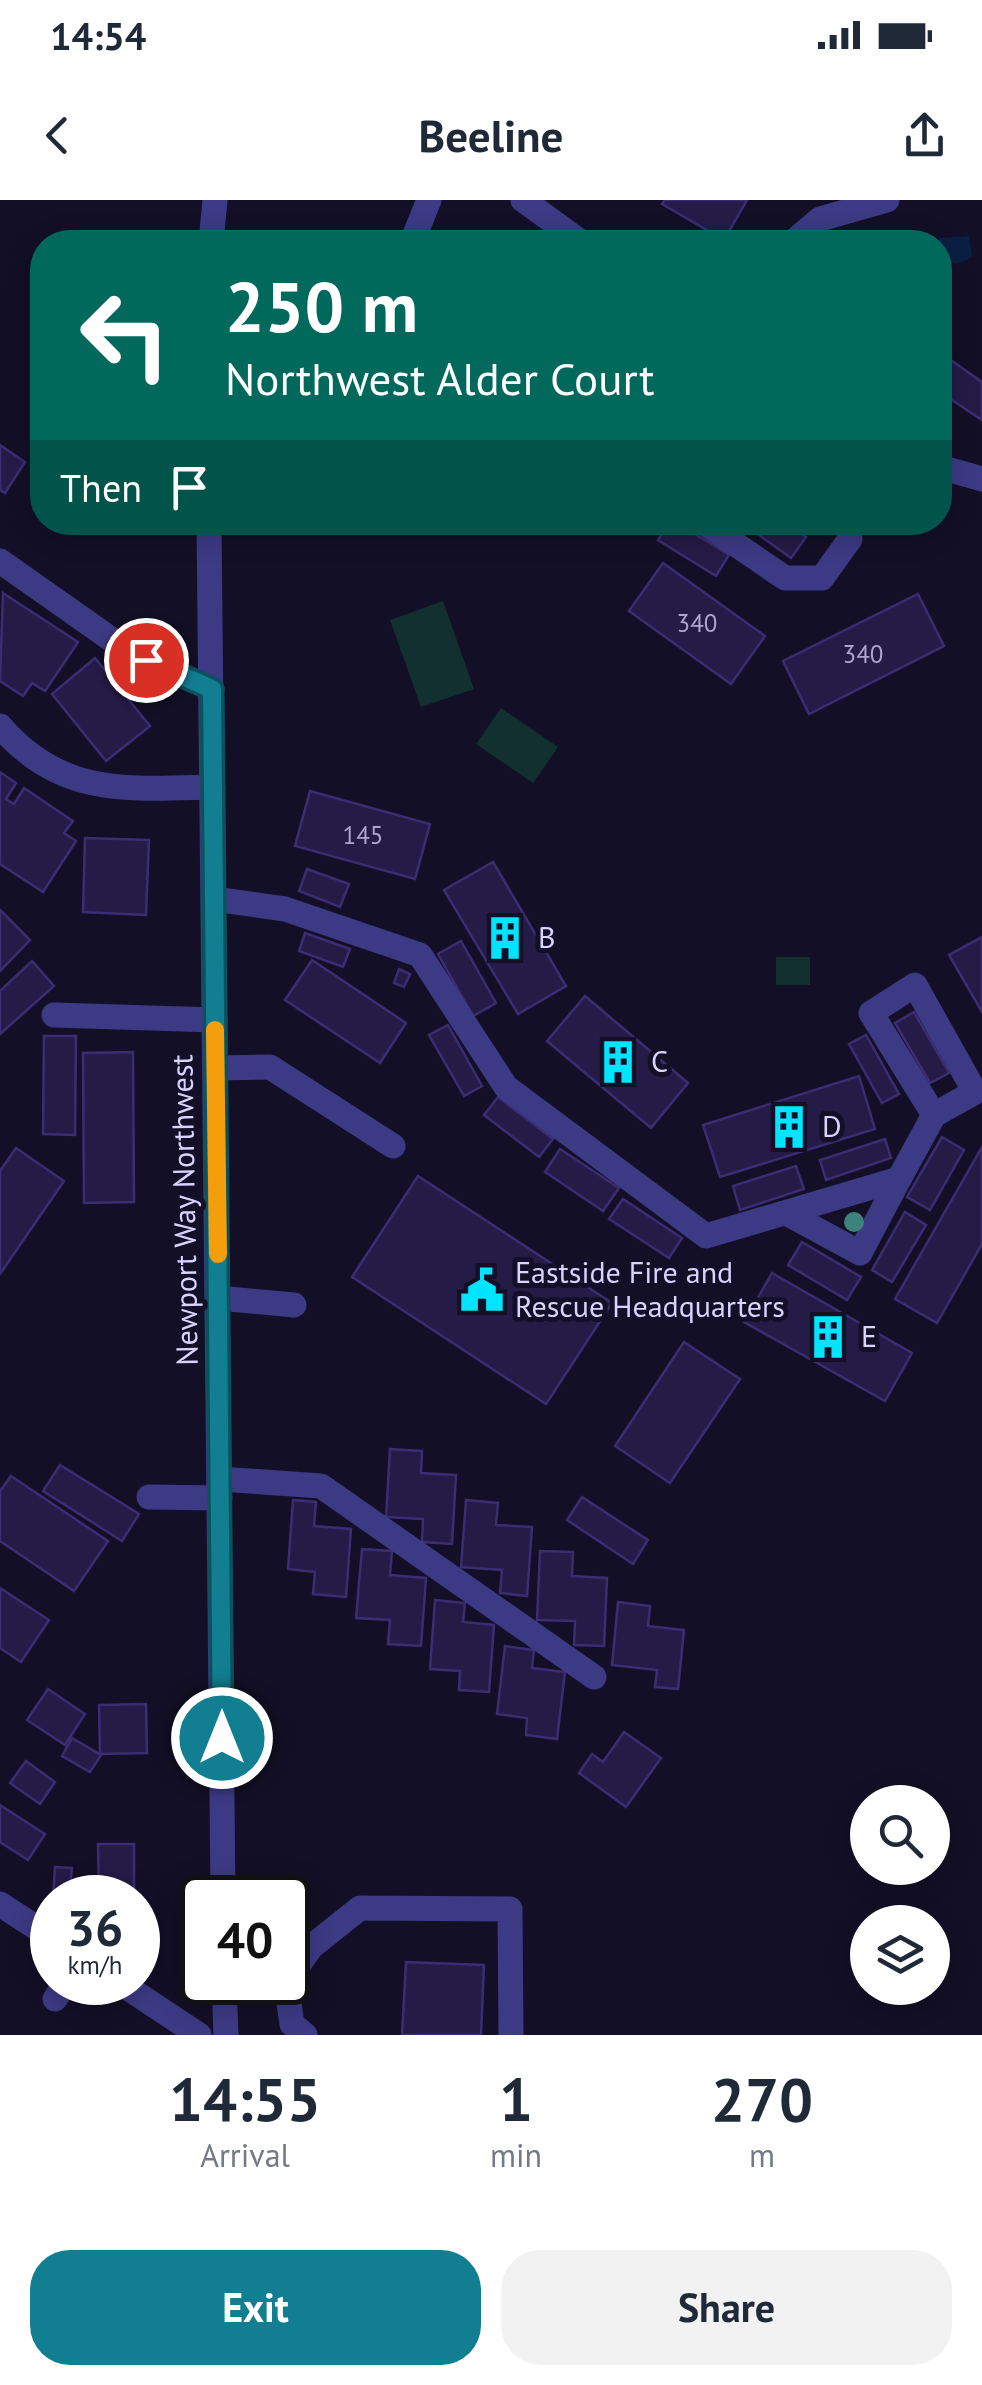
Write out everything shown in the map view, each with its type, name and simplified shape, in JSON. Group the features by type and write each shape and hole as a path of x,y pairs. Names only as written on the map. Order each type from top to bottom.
{"street":[{"path":"213,230 215,200"},
{"path":"417,230 429,200"},
{"path":"523,200 564,230"},
{"path":"808,230 820,220 887,200"},
{"path":"952,471 982,480"},
{"name":"Newport Way Northwest","path":"209,535 223,1875"},
{"path":"723,535 784,578 822,578 849,535"},
{"path":"0,561 124,649 212,689"},
{"path":"0,726 42,766 70,780 100,786 212,787"},
{"path":"214,899 285,909 420,955 506,1088 706,1236 790,1215 899,1179"},
{"path":"790,1215 860,1253 934,1116 975,1092 914,985 870,1013 934,1116"},
{"path":"54,1015 215,1020"},
{"path":"216,1068 270,1067 394,1146"},
{"path":"218,1298 294,1304"},
{"path":"149,1496 220,1488 320,1486 594,1677"},
{"path":"0,1904 30,1924"},
{"path":"310,1948 360,1908 510,1909 511,2035"},
{"path":"154,2005 199,2035"},
{"path":"225,2005 226,2035"},
{"path":"288,2005 292,2024 305,2035"}],"green space":[{"path":"443,601 474,689 421,707 390,620"},
{"path":"501,708 558,747 533,783 476,744"},
{"path":"776,957 810,957 810,985 776,985"}],"water":[{"path":"969,236 972,257 952,263 952,237"}],"building":[{"path":"665,200 747,200 730,230 707,230 662,204"},
{"path":"952,361 982,382 982,420 952,400"},
{"path":"0,445 25,462 5,493 0,490"},
{"path":"661,535 697,535 729,555 716,576 658,540"},
{"path":"759,535 803,535 806,537 791,558"},
{"path":"663,563 765,636 731,684 629,611"},
{"path":"3,593 78,642 45,691 32,683 23,696 0,681"},
{"path":"918,594 944,646 809,714 783,661"},
{"path":"95,658 150,726 106,761 52,694"},
{"path":"0,772 16,783 6,799 14,804 24,788 73,821 64,833 76,841 43,892 0,864"},
{"path":"310,791 430,824 415,879 295,846"},
{"path":"85,838 149,840 146,915 83,912"},
{"name":"B","path":"493,862 566,986 518,1014 444,890"},
{"path":"307,869 349,884 340,907 299,891"},
{"path":"0,910 30,940 0,971"},
{"path":"305,933 350,949 343,967 299,951"},
{"path":"982,937 982,1012 949,955"},
{"path":"461,941 496,1003 473,1016 438,954"},
{"path":"312,960 406,1023 380,1063 285,1000"},
{"path":"32,961 54,986 0,1034 0,991"},
{"path":"399,969 410,974 404,987 394,983"},
{"name":"C","path":"585,996 688,1083 651,1128 547,1041"},
{"path":"914,1012 949,1073 930,1083 895,1023"},
{"path":"448,1025 482,1086 464,1096 429,1035"},
{"path":"866,1035 899,1094 882,1103 849,1044"},
{"path":"44,1036 76,1036 75,1135 43,1134"},
{"path":"133,1052 134,1202 84,1203 83,1053"},
{"name":"D","path":"859,1076 875,1129 720,1177 703,1125"},
{"path":"498,1097 553,1139 539,1157 484,1115"},
{"path":"942,1137 964,1150 930,1210 907,1197"},
{"path":"885,1139 891,1158 826,1180 820,1160"},
{"path":"982,1147 982,1244 937,1323 895,1299"},
{"path":"16,1148 64,1181 0,1274 0,1171"},
{"path":"560,1149 619,1188 603,1211 545,1172"},
{"path":"796,1166 804,1189 740,1210 733,1186"},
{"name":"Eastside Fire and Rescue Headquarters","path":"418,1176 612,1303 546,1404 352,1277"},
{"path":"623,1199 682,1238 669,1258 609,1219"},
{"path":"905,1212 926,1225 892,1282 872,1270"},
{"path":"802,1242 861,1277 847,1300 788,1265"},
{"name":"E","path":"772,1273 912,1353 885,1401 744,1322"},
{"path":"684,1342 740,1379 670,1483 615,1446"},
{"path":"390,1449 422,1451 421,1473 456,1475 452,1544 422,1542 423,1519 386,1517"},
{"path":"60,1465 139,1514 122,1541 43,1491"},
{"path":"11,1476 108,1541 74,1591 0,1541 0,1491"},
{"path":"582,1497 648,1540 633,1564 567,1520"},
{"path":"293,1500 316,1502 314,1526 351,1529 346,1597 313,1594 315,1572 288,1569"},
{"path":"466,1500 498,1503 496,1525 532,1527 527,1596 500,1593 502,1570 461,1567"},
{"path":"362,1549 392,1551 390,1575 426,1578 421,1646 388,1644 390,1620 356,1618"},
{"path":"540,1551 573,1552 572,1576 607,1578 604,1646 574,1645 575,1621 537,1620"},
{"path":"0,1588 49,1620 21,1662 0,1648"},
{"path":"435,1600 465,1603 463,1622 494,1625 489,1692 459,1690 460,1671 430,1669"},
{"path":"618,1602 650,1606 648,1626 684,1630 678,1689 655,1687 657,1670 612,1665"},
{"path":"505,1646 534,1650 532,1668 565,1672 557,1739 526,1735 527,1718 497,1714"},
{"path":"48,1689 85,1714 65,1745 27,1720"},
{"path":"146,1704 147,1753 100,1754 99,1705"},
{"path":"624,1732 661,1758 626,1807 579,1773 592,1754 603,1762"},
{"path":"72,1738 101,1755 90,1772 62,1756"},
{"path":"26,1761 55,1782 40,1804 10,1783"},
{"path":"0,1805 45,1834 28,1860 0,1842"},
{"path":"98,1844 134,1844 134,1875 99,1875"},
{"path":"55,1867 72,1868 71,1875 54,1875"},
{"path":"406,1962 484,1965 481,2035 402,2035"}],"slow traffic":[{"path":"215,1030 218,1254"}],"place":[{"name":"B","path":"505,938"},
{"name":"C","path":"618,1062"},
{"name":"D","path":"789,1127"},
{"name":"Eastside Fire and Rescue Headquarters","path":"482,1290"},
{"name":"E","path":"828,1337"}],"route":[{"path":"146,660 212,689 222,1738"}]}
